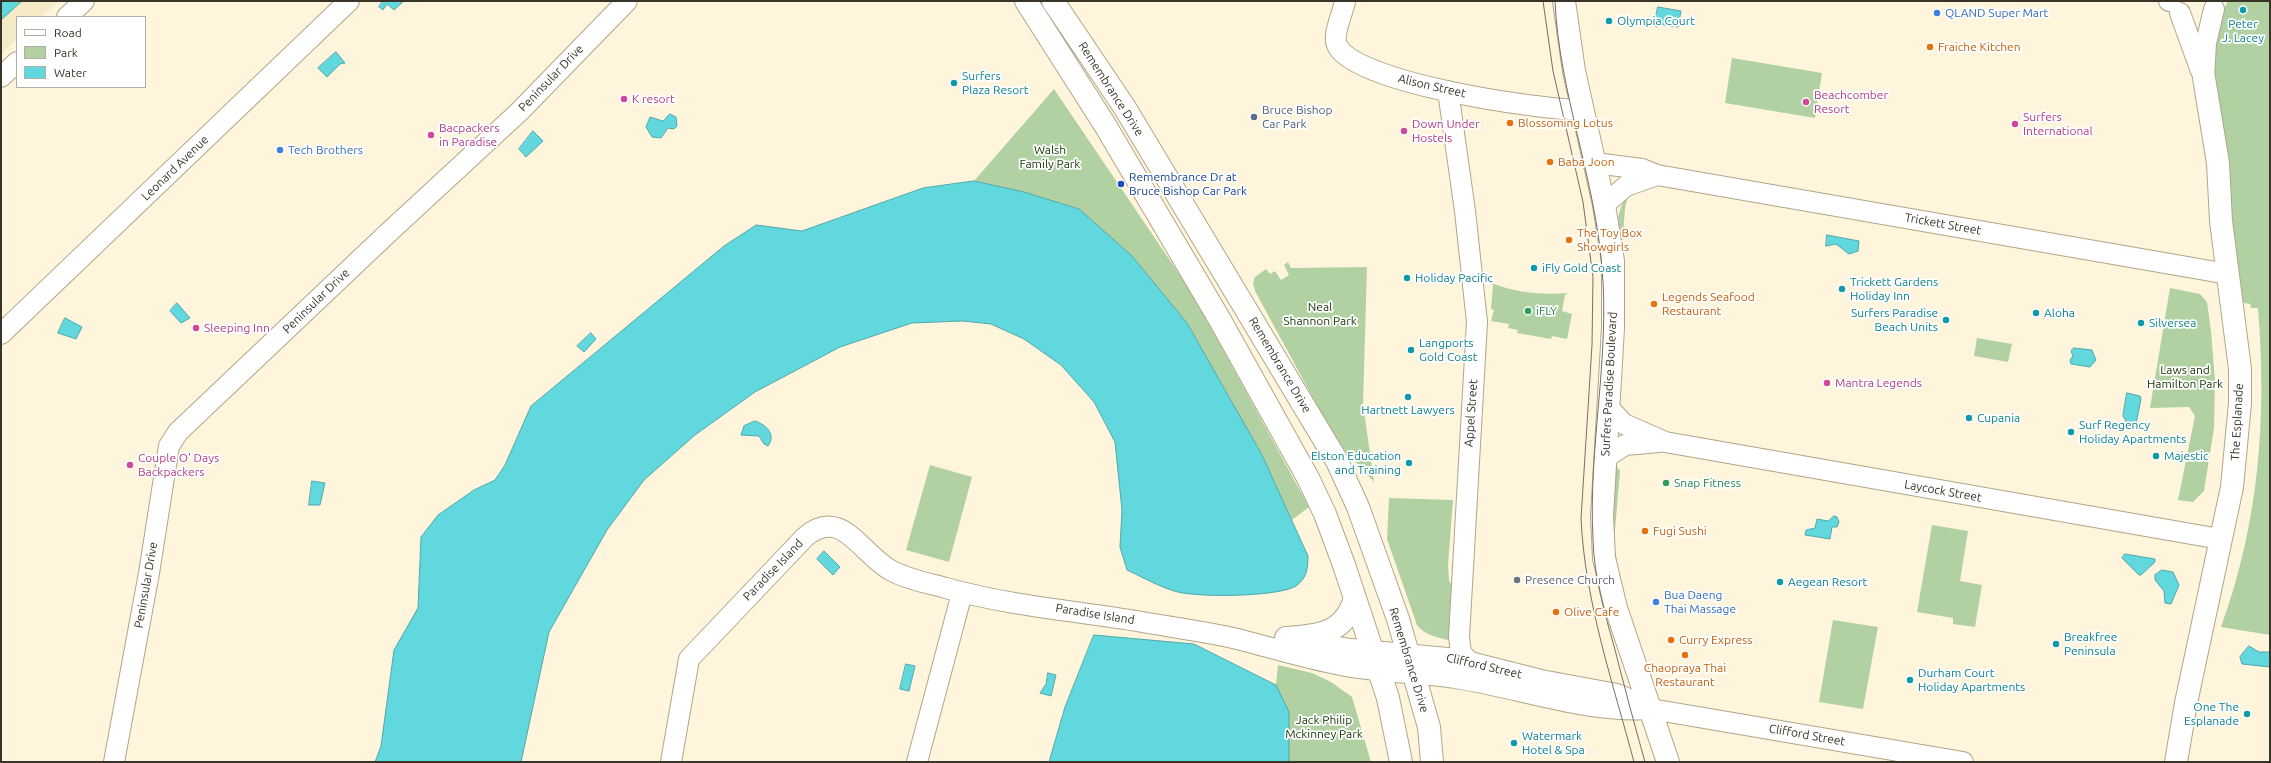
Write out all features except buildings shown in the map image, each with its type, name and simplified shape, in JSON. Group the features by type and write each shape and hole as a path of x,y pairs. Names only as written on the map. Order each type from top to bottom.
{"main road":[{"name":"Remembrance Drive","path":"1026,1 1113,138 1220,320 1308,478 1325,514 1388,698 1401,762"},
{"name":"Remembrance Drive","path":"1053,1 1129,115 1337,461 1358,507 1398,619 1429,727 1432,762"},
{"name":"Surfers Paradise Boulevard","path":"1564,1 1568,39 1582,110 1604,205 1613,261 1614,328 1602,516 1603,544 1608,580 1616,608 1668,762"},
{"name":"The Esplanade","path":"2176,762 2186,702 2232,487 2240,403 2240,369 2221,221 2218,163 2204,78"},
{"path":"1286,638 1310,636 1331,630 1347,617 1355,598"}],"street":[{"path":"68,16 84,1"},
{"name":"Leonard Avenue","path":"1,334 349,1"},
{"name":"Peninsular Drive","path":"114,762 169,446 190,421 388,233 519,112 626,1"},
{"name":"Alison Street","path":"1345,1 1335,38 1336,44 1343,53 1389,76 1412,84 1448,91 1546,107 1582,110"},
{"path":"2172,4 2191,17 2200,17 2217,5"},
{"name":"The Esplanade","path":"2172,4 2204,78"},
{"name":"The Esplanade","path":"2204,78 2206,43 2217,5"},
{"path":"1,77 16,63"},
{"name":"Appel Street","path":"1448,91 1465,211 1477,322 1459,637 1462,653 1470,662"},
{"name":"Trickett Street","path":"1595,163 1642,169 1657,175 2228,274"},
{"name":"Trickett Street","path":"1604,205 1626,186 1657,175"},
{"name":"Laycock Street","path":"1608,407 1624,424 1665,442 2220,539"},
{"name":"Laycock Street","path":"1605,458 1625,445 1665,442"},
{"name":"Paradise Island","path":"671,762 689,659 811,532 821,527 833,526 856,541 876,561 890,570 908,578 962,593 1227,637 1339,665 1375,661"},
{"path":"917,762 962,593"},
{"name":"Paradise Island","path":"1227,637 1259,635 1286,638 1375,661"},
{"name":"Clifford Street","path":"1411,664 1441,656 1541,680 1617,694 1627,697 1651,709"},
{"path":"1375,661 1411,664"},
{"name":"Clifford Street","path":"1411,664 1453,677 1492,684 1543,698 1590,707 1626,710 1651,709 1963,762"}],"green space":[{"path":"2228,1 2270,1 2270,635 2221,627 2234,588 2252,509 2257,470 2261,390 2261,349 2258,308 2251,308 2250,304 2244,303 2241,299 2210,60 2217,23"},
{"path":"1732,58 1822,73 1815,118 1725,103"},
{"name":"Walsh Family Park","path":"1054,89 1192,293 1309,507 1292,520 1262,455 1187,323 1132,256 1077,208 1024,192 974,181"},
{"path":"1628,195 1625,208 1621,264 1617,228 1620,211"},
{"name":"Neal Shannon Park","path":"1288,262 1291,268 1367,267 1363,404 1374,482 1337,442 1255,291 1253,283 1255,277 1266,269 1270,274 1275,271 1281,280 1289,275 1284,265"},
{"name":"iFLY","path":"1491,283 1511,289 1529,292 1547,294 1568,293 1565,295 1562,311 1572,314 1567,339 1552,336 1551,339 1517,333 1518,330 1508,328 1509,324 1491,321 1494,310 1491,309 1493,285"},
{"name":"Laws and Hamilton Park","path":"2170,288 2200,294 2207,302 2211,331 2215,381 2214,428 2204,491 2193,502 2178,500 2195,416 2189,407 2150,408"},
{"path":"1977,338 2012,344 2008,362 1974,356"},
{"path":"1615,464 1620,471 1614,542 1620,581 1610,557"},
{"path":"930,465 972,477 949,562 906,550"},
{"path":"1389,498 1453,500 1448,565 1449,581 1454,588 1453,641 1428,634 1417,625 1387,539"},
{"path":"1932,525 1968,531 1960,581 1982,585 1975,627 1953,624 1953,618 1917,612"},
{"path":"1833,620 1878,627 1863,709 1819,702"},
{"name":"Jack Philip Mckinney Park","path":"1278,665 1312,673 1331,682 1352,697 1371,762 1287,762 1276,685"}],"sand":[{"path":"22,1 59,1 42,16 16,16 16,40 1,54 1,20"}],"water":[{"path":"1,1 22,1 1,20"},
{"path":"383,1 404,1 394,10 387,4 383,10 379,7"},
{"path":"1658,7 1681,11 1678,27 1658,24 1658,27 1654,26"},
{"path":"336,52 345,63 340,64 327,77 318,68"},
{"path":"670,114 676,117 677,126 674,129 668,128 661,138 652,137 646,127 650,117 663,121"},
{"path":"533,131 543,141 526,157 519,149"},
{"path":"974,181 1024,192 1079,209 1132,256 1187,323 1262,455 1308,556 1308,565 1305,576 1300,583 1287,590 1273,592 1236,595 1199,595 1168,589 1127,570 1120,547 1122,510 1115,442 1094,402 1061,365 1024,339 991,324 963,321 912,323 840,347 755,392 695,435 644,480 607,530 549,632 521,762 375,762 381,746 394,650 418,608 421,537 438,515 474,490 495,480 505,465 531,406 724,246 756,225 802,231 923,188"},
{"path":"1827,235 1859,241 1858,251 1849,254 1836,244 1826,246"},
{"path":"177,303 190,318 181,323 170,311"},
{"path":"65,318 82,327 76,339 58,333"},
{"path":"591,333 596,339 584,352 577,346"},
{"path":"2074,348 2092,350 2096,360 2090,367 2071,364 2070,360 2073,356 2071,351"},
{"path":"2127,393 2140,396 2141,399 2136,424 2127,423 2123,416"},
{"path":"755,421 763,424 769,430 771,437 768,446 764,444 759,436 741,435 744,426"},
{"path":"312,481 325,483 320,505 309,505"},
{"path":"1834,516 1837,517 1839,522 1837,527 1832,527 1830,539 1805,535 1806,530 1815,528 1817,519 1828,521"},
{"path":"824,551 840,567 833,575 817,559"},
{"path":"2125,554 2155,559 2155,562 2141,575 2139,575 2122,558"},
{"path":"2162,570 2173,572 2179,585 2171,604 2165,603 2164,591 2155,580 2155,575"},
{"path":"1094,635 1194,644 1276,685 1289,712 1289,762 1049,762 1065,707"},
{"path":"2249,646 2259,652 2270,652 2270,667 2242,664 2240,657"},
{"path":"906,664 915,666 909,691 900,689"},
{"path":"1048,673 1056,675 1051,696 1040,693 1046,684"}],"tram line":[{"path":"1543,1 1553,71 1583,202 1593,277 1592,345 1581,519 1584,550 1588,581 1601,642 1634,762"},
{"path":"1555,1 1563,68 1592,201 1602,268 1604,302 1603,336 1593,471 1592,505 1595,566 1603,607 1645,762"}],"place":[{"name":"Peter J. Lacey","path":"2243,10"},
{"name":"QLAND Super Mart","path":"1937,13"},
{"name":"Olympia Court","path":"1609,21"},
{"name":"Fraiche Kitchen","path":"1930,47"},
{"name":"Surfers Plaza Resort","path":"954,83"},
{"name":"K resort","path":"624,99"},
{"name":"Beachcomber Resort","path":"1806,102"},
{"name":"Bruce Bishop Car Park","path":"1254,117"},
{"name":"Blossoming Lotus","path":"1510,123"},
{"name":"Surfers International","path":"2015,124"},
{"name":"Down Under Hostels","path":"1404,131"},
{"name":"Bacpackers in Paradise","path":"431,135"},
{"name":"Tech Brothers","path":"280,150"},
{"name":"Baba Joon","path":"1550,162"},
{"name":"Remembrance Dr at Bruce Bishop Car Park","path":"1121,184"},
{"name":"The Toy Box Showgirls","path":"1569,240"},
{"name":"iFly Gold Coast","path":"1534,268"},
{"name":"Holiday Pacific","path":"1407,278"},
{"name":"Trickett Gardens Holiday Inn","path":"1842,289"},
{"name":"Legends Seafood Restaurant","path":"1654,304"},
{"name":"iFLY","path":"1528,311"},
{"name":"Aloha","path":"2036,313"},
{"name":"Surfers Paradise Beach Units","path":"1946,320"},
{"name":"Silversea","path":"2141,323"},
{"name":"Sleeping Inn","path":"196,328"},
{"name":"Langports Gold Coast","path":"1411,350"},
{"name":"Mantra Legends","path":"1827,383"},
{"name":"Hartnett Lawyers","path":"1408,397"},
{"name":"Cupania","path":"1969,418"},
{"name":"Surf Regency Holiday Apartments","path":"2071,432"},
{"name":"Majestic","path":"2156,456"},
{"name":"Elston Education and Training","path":"1409,463"},
{"name":"Couple O' Days Backpackers","path":"130,465"},
{"name":"Snap Fitness","path":"1666,483"},
{"name":"Fugi Sushi","path":"1645,531"},
{"name":"Presence Church","path":"1517,580"},
{"name":"Aegean Resort","path":"1780,582"},
{"name":"Bua Daeng Thai Massage","path":"1656,602"},
{"name":"Olive Cafe","path":"1556,612"},
{"name":"Curry Express","path":"1671,640"},
{"name":"Breakfree Peninsula","path":"2056,644"},
{"name":"Chaopraya Thai Restaurant","path":"1685,655"},
{"name":"Durham Court Holiday Apartments","path":"1910,680"},
{"name":"One The Esplanade","path":"2247,714"},
{"name":"Watermark Hotel & Spa","path":"1514,743"}]}
